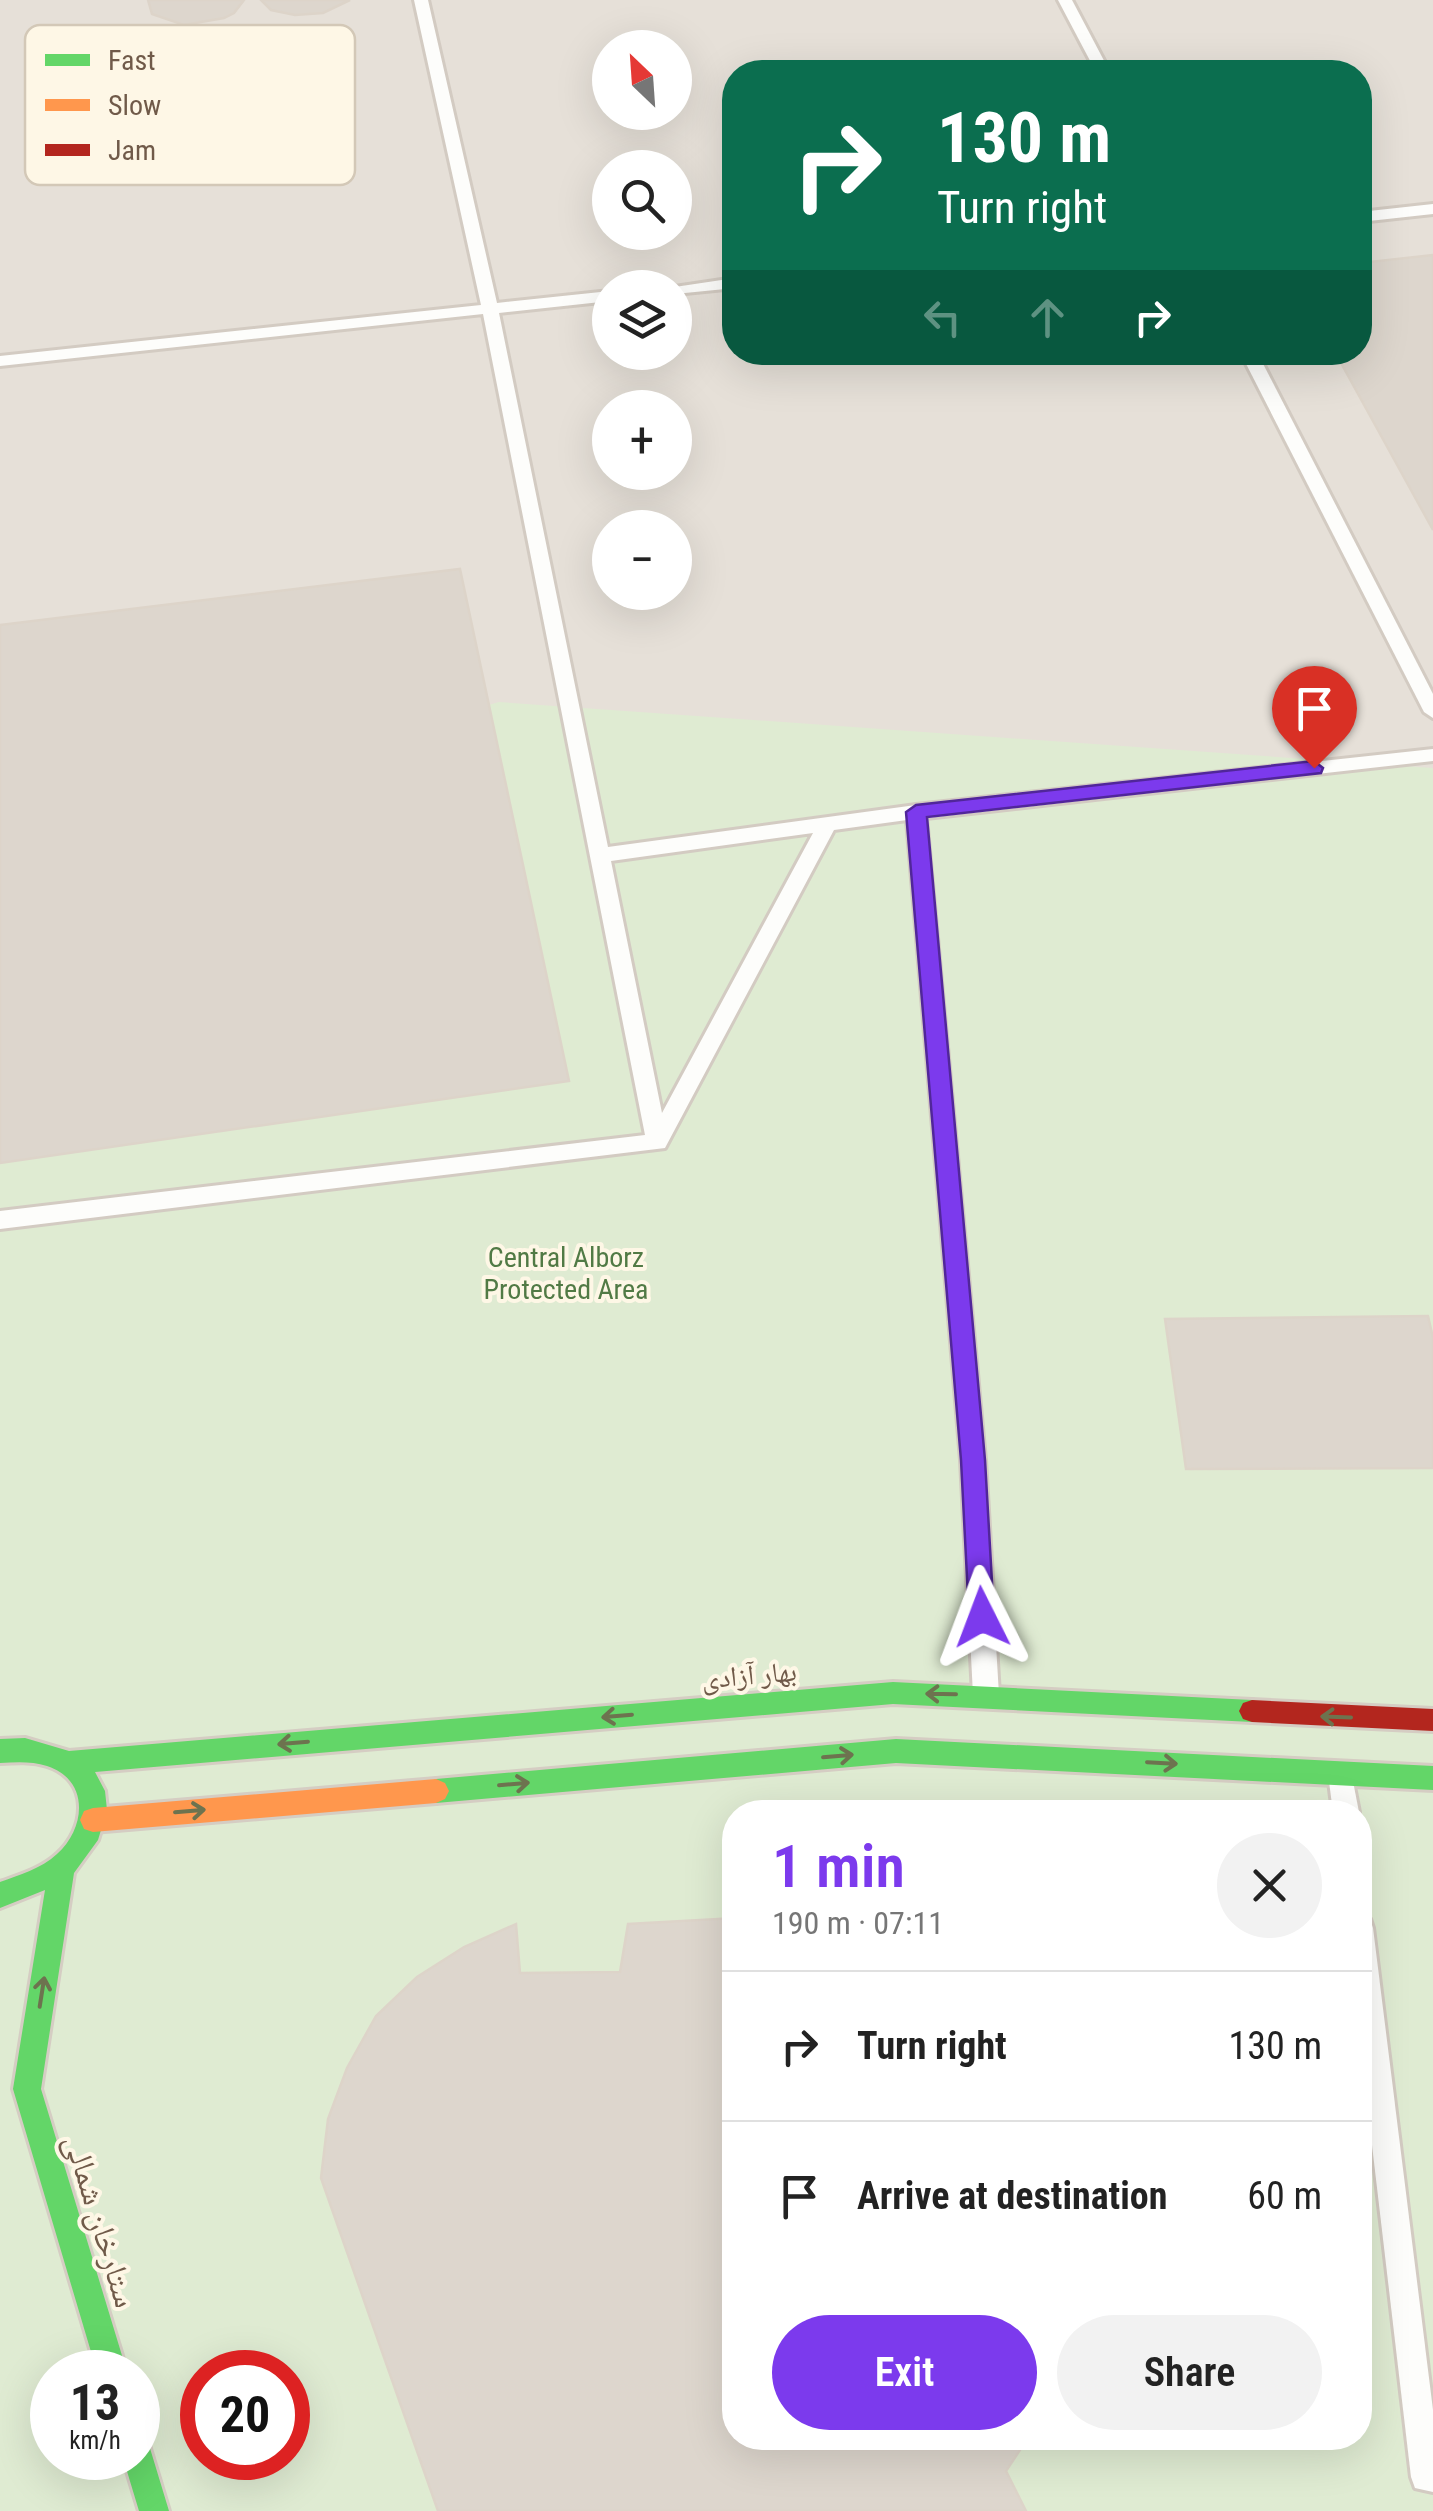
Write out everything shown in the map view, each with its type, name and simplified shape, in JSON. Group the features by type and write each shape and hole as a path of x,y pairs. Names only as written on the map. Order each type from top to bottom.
{"main road":[{"name":"بهار آزادی","path":"93,1820 894,1722 986,1695 1077,1730 1341,1774 1433,1778"},
{"name":"بهار آزادی","path":"71,1762 894,1722 1077,1730 1433,1720"},
{"path":"0,1751 25,1746 42,1748 71,1762 91,1787 93,1820 76,1852 62,1866 0,1895"},
{"path":"0,2074 27,2089 62,1866"},
{"name":"ستارخان شمالی","path":"27,2089 105,2350"},
{"path":"145,2480 154,2511"}],"lane":[{"path":"422,0 490,309 657,1142"},
{"path":"1065,0 1097,60"},
{"path":"1372,215 1433,209"},
{"path":"692,287 722,284"},
{"path":"0,361 592,298"},
{"path":"1255,365 1433,712"},
{"path":"602,855 916,812 1433,755"},
{"path":"916,812 973,1460 986,1695"},
{"path":"657,1142 828,824"},
{"path":"0,1220 657,1142"},
{"path":"1341,1774 1344,1800"},
{"path":"1372,2028 1426,2477 1433,2477"}],"shaded area":[{"name":"Central Alborz Protected Area","path":"0,0 1433,0 1433,1594 0,1746"}],"green space":[{"name":"Central Alborz Protected Area","path":"499,702 1433,768 1433,2511 0,2511 0,847"}],"building":[{"path":"148,0 244,0 224,18 184,25 152,14"},
{"path":"261,0 350,0 323,13 295,15 271,10"},
{"path":"1433,255 1433,530 1342,365 1372,365 1372,262"},
{"path":"460,569 569,1081 0,1163 0,625"},
{"path":"1428,1316 1433,1338 1433,1468 1186,1469 1165,1319"},
{"path":"722,1919 722,2450 1020,2450 1006,2471 1026,2511 438,2511 321,2178 328,2119 347,2068 376,2016 417,1977 464,1947 516,1924 520,1973 620,1972 628,1924"}],"traffic: fast":[{"path":"71,1762 893,1693 1252,1711"},
{"path":"0,1751 25,1750 67,1762 92,1791 94,1810 89,1831 67,1863 0,1895"},
{"path":"436,1791 896,1751 1433,1778"},
{"path":"62,1867 27,2089 105,2350"},
{"path":"145,2480 154,2511"}],"traffic: slow":[{"path":"93,1820 436,1791"}],"traffic: jam":[{"path":"1252,1711 1433,1720"}],"route":[{"path":"982,1617 973,1460 916,812 1314,768"}]}
